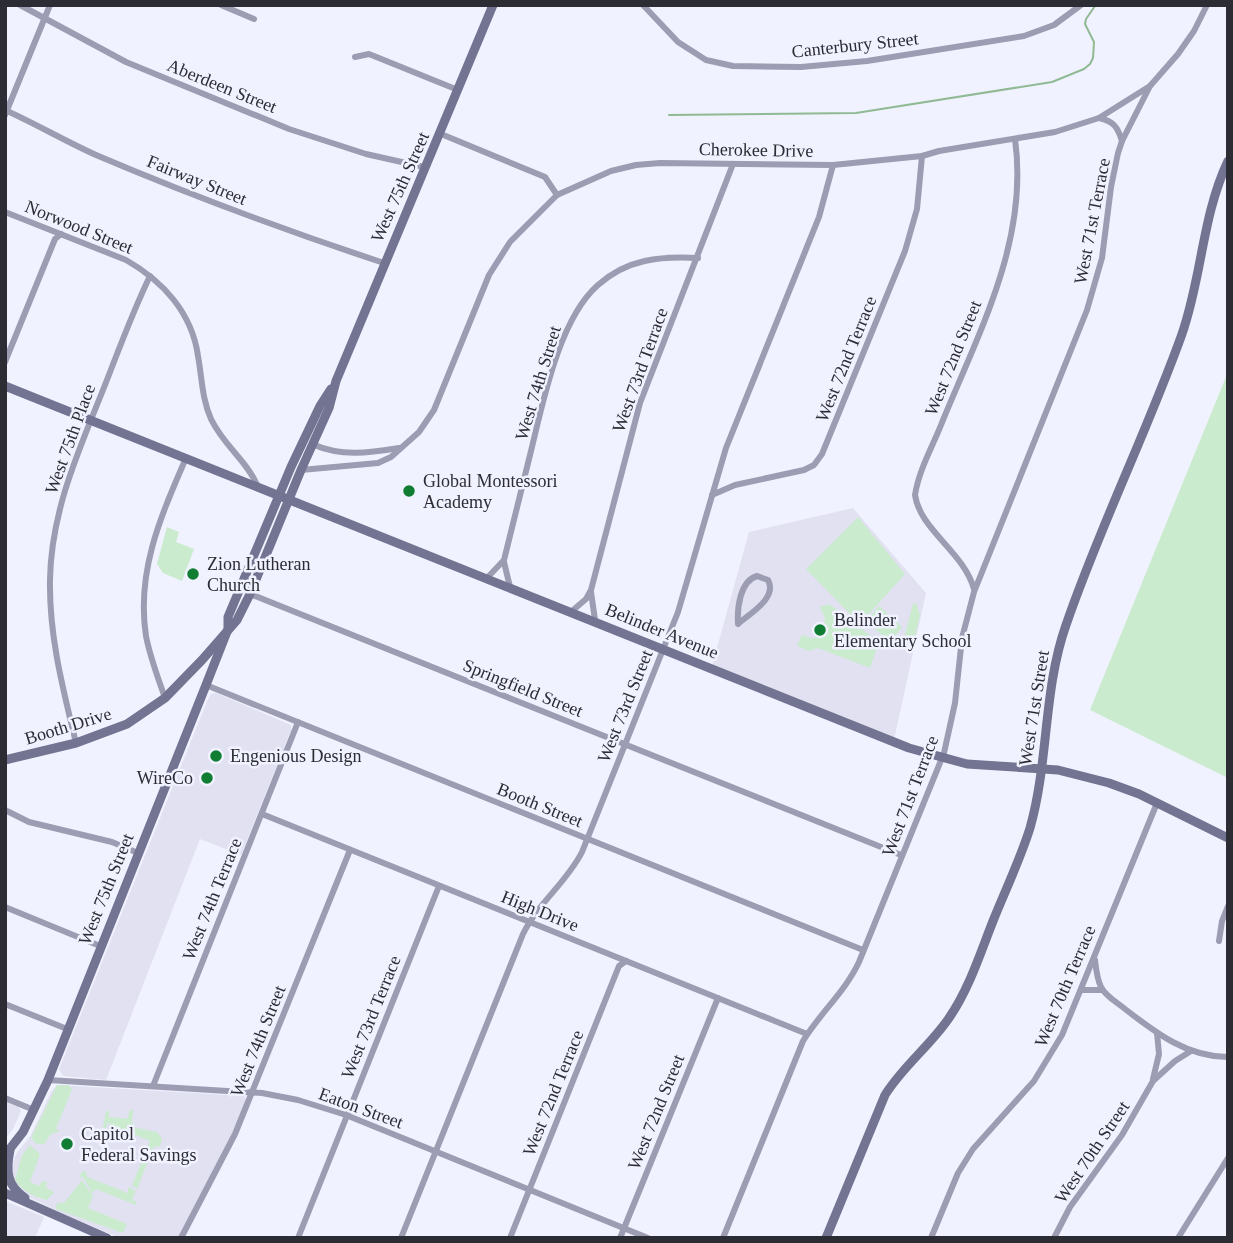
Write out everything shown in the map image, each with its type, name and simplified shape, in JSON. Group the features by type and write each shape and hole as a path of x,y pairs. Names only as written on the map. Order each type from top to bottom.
{"street":[{"name":"Aberdeen Street","path":"20,5 126,62 289,128 366,154 424,167"},
{"path":"6,112 50,5"},
{"path":"221,5 254,19"},
{"name":"West 75th Street","path":"228,629 228,617 284,496 301,470 329,408 384,263 424,167 441,134 493,5"},
{"name":"Canterbury Street","path":"643,5 678,42 706,60 733,66 801,67 867,61 1024,36 1054,25 1081,5"},
{"name":"Cherokee Drive","path":"301,470 377,463 391,457 419,432 434,410 489,275 525,224 556,195 611,172 636,165 833,165 922,156 1055,132 1099,118 1150,86 1178,54 1207,5"},
{"path":"355,57 369,54 458,90"},
{"name":"West 71st Terrace","path":"723,1238 799,1049 807,1034 853,975 942,758 951,727 962,638 974,592 1090,301 1102,258 1111,187 1122,141 1150,86"},
{"name":"Fairway Street","path":"6,112 164,183 247,216 384,263"},
{"name":"West 71st Terrace","path":"1099,118 1110,121 1118,129 1122,141"},
{"path":"441,134 545,177 556,195"},
{"name":"West 72nd Street","path":"974,592 967,569 923,516 916,505 915,495 1005,263 1016,217 1018,193 1015,139"},
{"name":"West 72nd Terrace","path":"712,495 735,485 804,470 814,465 822,454 905,251 917,209 922,156"},
{"name":"West 71st Street","path":"825,1238 885,1095 895,1079 948,1020 967,986 1025,841 1041,769 1052,678 1065,625 1183,331 1198,276 1211,204 1228,161"},
{"name":"West 73rd Terrace","path":"595,620 591,590 640,403 733,164"},
{"name":"West 73rd Street","path":"401,1238 523,934 574,868 587,839 688,583 726,448 819,217 833,165"},
{"name":"Norwood Street","path":"5,212 126,260 167,291 185,318 198,355 202,390 210,417 228,448 251,471 257,485"},
{"path":"5,362 55,239 61,234"},
{"name":"West 74th Street","path":"510,587 504,560 550,380 568,329 582,303 605,279 631,264 657,258 698,258"},
{"name":"West 75th Place","path":"76,743 51,628 52,549 63,495 150,276"},
{"name":"West 75th Street","path":"8,1152 23,1132 48,1080 228,629 250,594 284,496 320,406 337,381"},
{"name":"Belinder Avenue","path":"5,386 909,748 984,766 1073,773 1109,782 1228,838"},
{"path":"313,444 335,452 360,454 399,448"},
{"path":"164,698 146,635 144,590 154,539 186,458"},
{"name":"West 74th Street","path":"487,578 504,560"},
{"path":"967,569 984,567"},
{"path":"757,576 765,578 771,584 770,594 738,624 747,581 757,576"},
{"name":"West 73rd Terrace","path":"572,611 591,590"},
{"name":"Springfield Street","path":"250,594 901,855"},
{"name":"Booth Drive","path":"5,760 76,743 127,724 146,713 188,676 228,629"},
{"name":"Booth Street","path":"206,685 863,950"},
{"name":"West 74th Terrace","path":"153,1086 298,722"},
{"name":"West 70th Terrace","path":"931,1238 958,1173 986,1133 1034,1081 1049,1058 1081,990 1129,866 1157,803"},
{"path":"5,810 29,822 112,842 138,853"},
{"name":"High Drive","path":"262,814 807,1034"},
{"name":"West 74th Street","path":"181,1238 235,1134 350,850"},
{"name":"West 73rd Terrace","path":"298,1238 439,886"},
{"path":"1219,940 1228,906"},
{"path":"5,908 100,946"},
{"path":"1094,958 1102,990 1157,1033 1191,1051 1228,1057"},
{"name":"West 72nd Terrace","path":"510,1238 620,966 626,961"},
{"path":"1081,990 1102,990"},
{"name":"West 72nd Street","path":"620,1238 718,998"},
{"path":"5,1004 67,1029"},
{"name":"West 70th Street","path":"1054,1238 1070,1208 1122,1135 1153,1081 1159,1054 1157,1033"},
{"name":"West 70th Street","path":"1153,1081 1191,1051"},
{"name":"Eaton Street","path":"48,1080 252,1092 298,1100 346,1115 648,1238"},
{"path":"5,1098 34,1110"},
{"path":"8,1152 10,1182 18,1193 32,1204"},
{"path":"1178,1238 1228,1158"},
{"path":"5,1194 107,1238"}],"shaded area":[{"name":"Belinder Elementary School","path":"853,508 926,593 894,740 712,666 749,532"},
{"path":"216,693 291,725 291,730 241,855 200,839 106,1080 63,1076 59,1069 208,699 211,694"},
{"path":"57,1085 245,1096 246,1102 233,1131 178,1238 120,1238 31,1198 16,1186 11,1169 16,1154 31,1135"},
{"path":"5,1101 18,1106 21,1111 5,1139"},
{"path":"5,1201 44,1217 35,1238 5,1238"}],"green space":[{"path":"1228,372 1228,778 1090,710"},
{"path":"858,517 905,574 860,624 806,569"},
{"path":"167,527 179,532 176,542 194,549 182,581 163,573 157,564"},
{"path":"916,603 920,615 914,641 910,644 904,638 913,604"},
{"path":"829,604 879,642 870,668 818,648 809,651 797,646 802,635 813,639 822,632 825,618 820,607"},
{"path":"879,606 902,627 890,642 866,621"},
{"path":"57,1085 68,1085 72,1089 56,1129 60,1131 51,1134 44,1144 37,1144 31,1138"},
{"path":"130,1110 133,1110 132,1122 136,1128 157,1132 162,1139 160,1147 154,1146 137,1189 132,1185 150,1141 107,1123 106,1129 103,1127 106,1111 109,1111 109,1117 127,1119"},
{"path":"30,1145 40,1154 30,1182 39,1186 42,1181 47,1182 46,1188 54,1192 47,1200 29,1193 15,1180 22,1155"},
{"path":"85,1170 87,1177 128,1193 128,1187 136,1191 132,1199 136,1205 96,1189 92,1193 84,1178 79,1176"},
{"path":"82,1180 93,1196 88,1208 127,1224 123,1233 56,1209 57,1203 64,1203"}],"waterway":[{"path":"669,115 856,113 1052,82 1090,64 1094,42 1085,24 1095,6"}],"place":[{"name":"Global Montessori Academy","path":"409,491"},
{"name":"Zion Lutheran Church","path":"193,574"},
{"name":"Belinder Elementary School","path":"820,630"},
{"name":"Engenious Design","path":"216,756"},
{"name":"WireCo","path":"207,778"},
{"name":"Capitol Federal Savings","path":"67,1144"}]}
